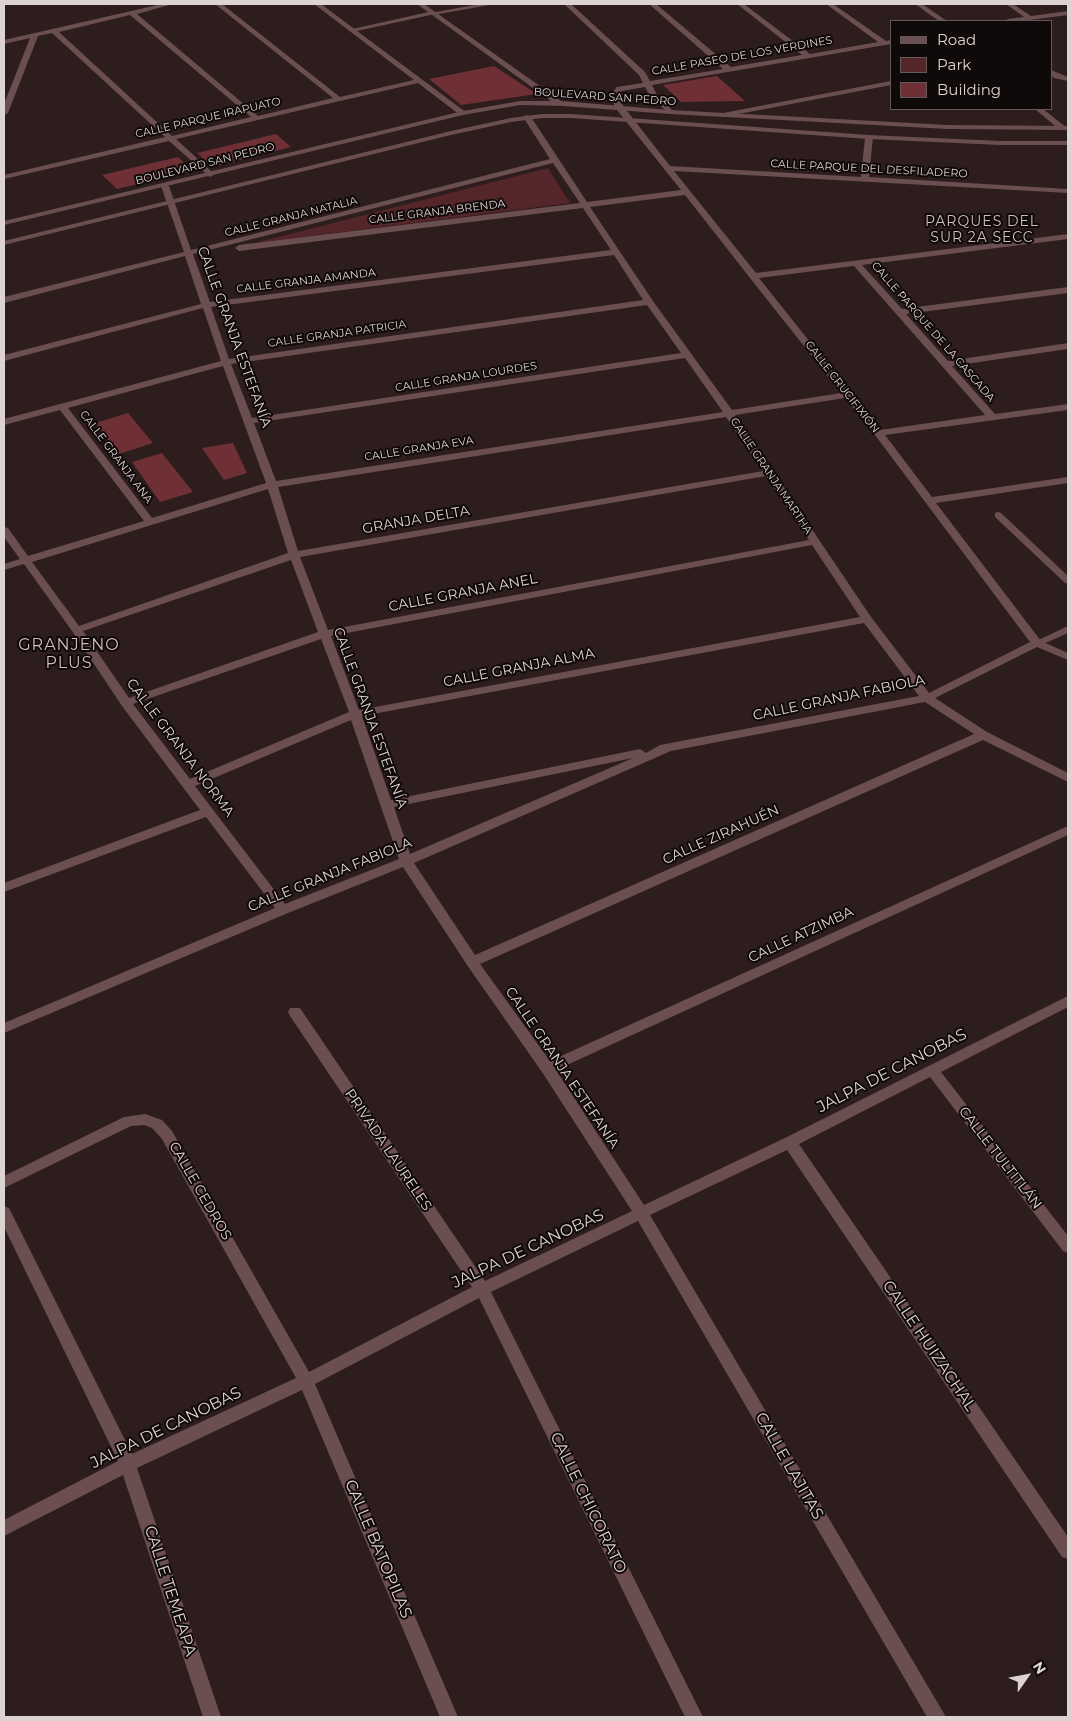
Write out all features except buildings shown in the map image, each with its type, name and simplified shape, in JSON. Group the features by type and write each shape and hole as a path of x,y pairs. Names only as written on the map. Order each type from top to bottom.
{"street":[{"path":"4,42 170,4"},
{"path":"218,4 338,99"},
{"path":"318,4 463,113"},
{"path":"420,4 559,103 571,116"},
{"path":"352,30 433,13 492,4"},
{"path":"567,4 642,74 654,96 670,112"},
{"path":"652,4 728,69"},
{"path":"740,4 808,56"},
{"path":"829,4 887,43"},
{"path":"918,4 942,20"},
{"path":"1009,4 1030,18"},
{"path":"132,13 256,118"},
{"path":"1015,20 1068,13"},
{"path":"54,31 168,139 210,175"},
{"path":"4,113 35,35"},
{"name":"CALLE PASEO DE LOS VERDINES","path":"620,108 615,94 620,90 648,83 887,43"},
{"path":"1052,72 1065,79"},
{"name":"CALLE PARQUE IRAPUATO","path":"4,177 417,80"},
{"path":"723,115 890,83"},
{"name":"BOULEVARD SAN PEDRO","path":"4,223 165,186 463,113 520,103 559,103 670,112 948,127 1065,128"},
{"name":"CALLE CRUCIFIXIÓN","path":"620,108 878,433 1037,643 1068,657"},
{"path":"1040,110 1065,128"},
{"name":"BOULEVARD SAN PEDRO","path":"4,243 451,133 527,117 571,116 869,137 1000,143 1068,143"},
{"name":"CALLE GRANJA MARTHA","path":"527,117 649,302 728,412 867,619 928,698 983,735 1068,778"},
{"path":"865,180 869,137"},
{"name":"CALLE GRANJA NATALIA","path":"4,300 188,255 554,160"},
{"name":"CALLE PARQUE DEL DESFILADERO","path":"669,168 1068,191"},
{"name":"CALLE GRANJA ESTEFANÍA","path":"165,186 226,362 272,485 294,555 355,714 406,861 472,962 547,1068 642,1214"},
{"name":"CALLE GRANJA BRENDA","path":"188,255 688,192"},
{"path":"754,276 1068,236"},
{"name":"CALLE GRANJA AMANDA","path":"4,358 206,306 616,252"},
{"name":"CALLE PARQUE DE LA CASCADA","path":"856,262 992,417"},
{"path":"900,312 1068,290"},
{"name":"CALLE GRANJA PATRICIA","path":"4,422 226,362 649,302"},
{"path":"946,364 1068,346"},
{"name":"CALLE GRANJA LOURDES","path":"248,421 687,355"},
{"name":"CALLE GRANJA EVA","path":"4,567 272,485 728,412 847,395"},
{"name":"CALLE GRANJA ANA","path":"63,407 150,522"},
{"path":"878,433 1068,407"},
{"name":"GRANJA DELTA","path":"77,630 294,555 768,473"},
{"path":"928,500 1068,480"},
{"name":"CALLE GRANJA NORMA","path":"4,530 77,630 126,703 283,910"},
{"name":"CALLE GRANJA ANEL","path":"126,703 323,634 814,542"},
{"name":"CALLE GRANJA ALMA","path":"189,784 355,714 867,619"},
{"name":"CALLE GRANJA FABIOLA","path":"386,805 666,748 928,698 1037,643"},
{"name":"CALLE ZIRAHUÉN","path":"472,962 983,735"},
{"name":"CALLE GRANJA FABIOLA","path":"4,1028 283,910 406,861 666,748"},
{"path":"4,888 209,812"},
{"name":"CALLE ATZIMBA","path":"547,1068 1068,830"},
{"name":"JALPA DE CANOBAS","path":"4,1528 128,1464 306,1381 482,1289 790,1142 1068,1003"},
{"name":"PRIVADA LAURELES","path":"294,1012 482,1289"},
{"name":"CALLE TULTITLÁN","path":"932,1070 1068,1247"},
{"name":"CALLE CEDROS","path":"4,1182 129,1121 144,1119 157,1124 168,1135 178,1151 306,1381"},
{"name":"CALLE HUIZACHAL","path":"790,1142 1068,1551"},
{"path":"4,1212 128,1464"},
{"name":"CALLE LAJITAS","path":"642,1214 937,1717"},
{"name":"CALLE CHICORATO","path":"482,1289 694,1717"},
{"name":"CALLE BATOPILAS","path":"306,1381 449,1717"},
{"name":"CALLE TEMEAPA","path":"128,1464 212,1717"}],"lane":[{"path":"998,514 1068,581"},
{"path":"1037,643 1068,629"}],"green space":[{"path":"548,168 570,203 255,243"}],"district":[{"name":"PARQUES DEL SUR 2A SECC","path":"982,230"},
{"name":"GRANJENO PLUS","path":"69,654"}]}
